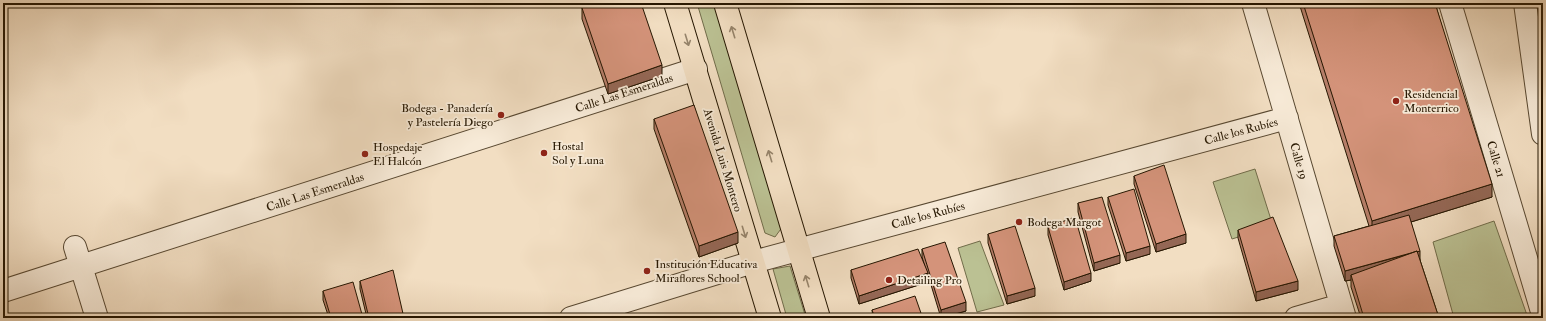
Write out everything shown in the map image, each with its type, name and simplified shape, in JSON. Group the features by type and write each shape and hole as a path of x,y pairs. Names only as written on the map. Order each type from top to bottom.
{"main road":[{"name":"Avenida Luis Montero","path":"676,3 770,318"},
{"path":"725,3 819,318"}],"street":[{"name":"Calle 19","path":"1253,3 1343,311"},
{"name":"Calle 21","path":"1450,3 1543,315"},
{"path":"1525,3 1543,134"},
{"name":"Calle Las Esmeraldas","path":"3,291 79,257 696,70"},
{"name":"Calle los Rubíes","path":"571,318 753,262 1287,118"},
{"path":"79,257 97,318"},
{"path":"1296,318 1343,311"}],"green space":[{"path":"697,3 717,3 783,226 775,237 765,233"},
{"path":"1255,169 1273,226 1232,239 1213,182"},
{"path":"1494,221 1528,318 1454,318 1433,242"},
{"path":"980,241 1004,305 977,312 958,248"},
{"path":"790,266 806,318 787,318 773,269"}],"building":[{"path":"597,3 641,3 662,65 608,84 582,8"},
{"name":"Residencial Monterrico","path":"1303,3 1435,3 1492,184 1372,221"},
{"path":"694,105 738,232 699,246 654,119"},
{"path":"1164,165 1186,234 1156,244 1134,176"},
{"path":"1134,189 1150,246 1126,253 1108,197"},
{"path":"1102,197 1120,255 1094,263 1078,203"},
{"path":"1409,215 1420,251 1345,271 1334,236"},
{"path":"1075,217 1091,273 1064,282 1048,227"},
{"path":"1273,217 1298,281 1256,292 1238,230"},
{"path":"1015,226 1035,288 1007,296 988,234"},
{"path":"945,242 966,302 941,310 922,249"},
{"name":"Detailing Pro","path":"918,249 928,273 859,296 851,270"},
{"path":"1417,251 1439,318 1364,318 1351,275"},
{"path":"393,270 404,318 369,318 360,281"},
{"path":"353,282 363,318 331,318 323,291"},
{"path":"915,296 922,316 915,318 875,318 872,310"}],"place":[{"name":"Residencial Monterrico","path":"1396,101"},
{"name":"Bodega - Panadería y Pastelería Diego","path":"501,115"},
{"name":"Hostal Sol y Luna","path":"544,153"},
{"name":"Hospedaje El Halcón","path":"365,154"},
{"name":"Bodega Margot","path":"1019,222"},
{"name":"Institución Educativa Miraflores School","path":"647,271"},
{"name":"Detailing Pro","path":"889,280"}]}
